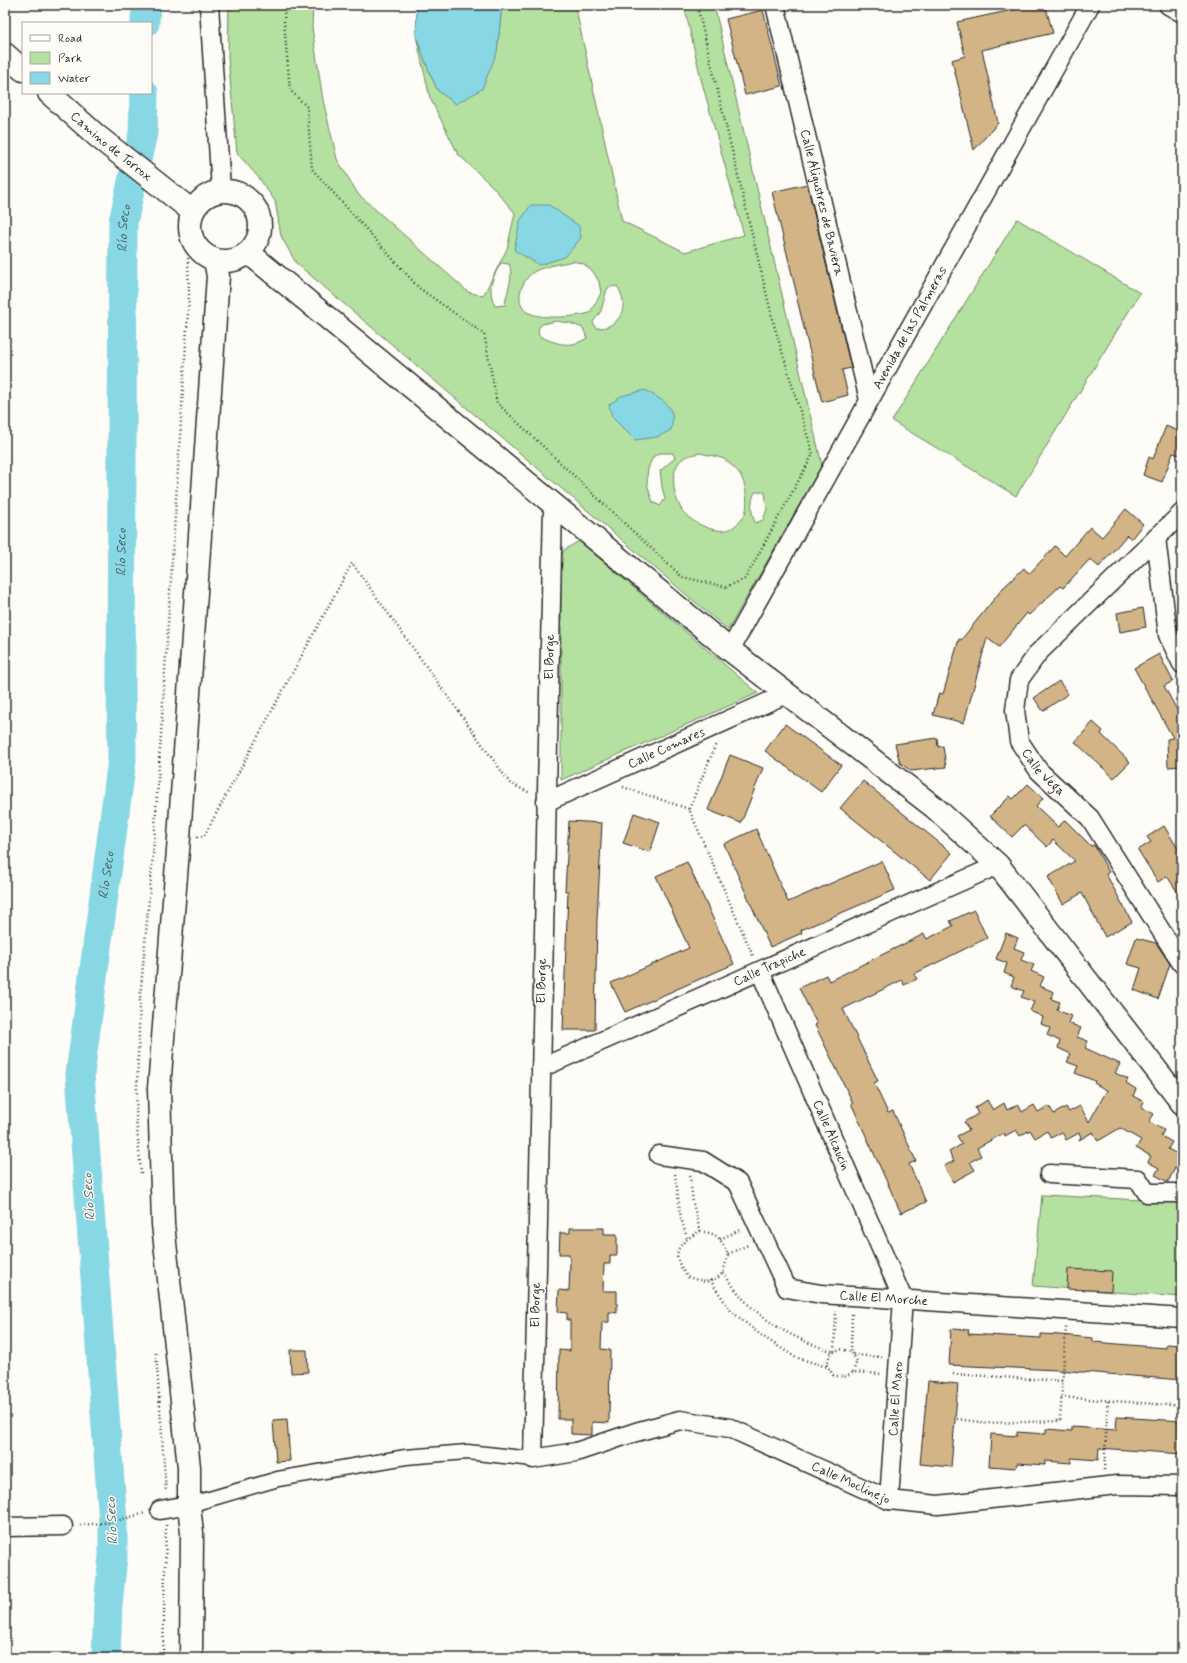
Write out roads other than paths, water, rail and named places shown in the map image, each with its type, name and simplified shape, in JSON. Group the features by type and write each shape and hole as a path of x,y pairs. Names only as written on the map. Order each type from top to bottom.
{"street":[{"path":"208,5 222,190"},
{"name":"Calle Aligustres de Baviera","path":"775,5 869,400"},
{"path":"1168,5 1182,13"},
{"name":"Avenida de las Palmeras","path":"730,650 1085,9"},
{"path":"5,54 22,69"},
{"name":"Camino de Torrox","path":"50,94 97,136 175,196 192,211"},
{"path":"222,190 239,192 254,204 261,220 259,238 249,253 236,260 215,260 204,255 193,241 190,226 192,211 204,197 222,190"},
{"path":"249,253 730,650 934,807 998,865 1182,1102"},
{"path":"191,1658 192,1533 189,1505 189,1467 163,1224 159,1088 179,838 218,276 215,260"},
{"name":"El Borge","path":"533,1459 553,504"},
{"name":"Calle Vega","path":"1182,513 1038,653 1019,680 1015,710 1019,741 1040,771 1090,818 1182,964"},
{"path":"1156,538 1168,635 1182,664"},
{"name":"Calle Comares","path":"546,802 786,694"},
{"name":"Calle Trapiche","path":"541,1068 998,865"},
{"name":"Calle Alcaucin","path":"760,971 903,1299"},
{"name":"Calle El Morche","path":"675,1157 703,1162 738,1184 761,1230 787,1288 821,1294 845,1296 1182,1318"},
{"path":"1049,1174 1138,1179 1147,1193 1182,1194"},
{"name":"Calle El Maro","path":"889,1500 903,1299"},
{"name":"Calle Moclinejo","path":"533,1459 576,1452 636,1432 680,1420 730,1428 889,1500 938,1505 1117,1485 1182,1486"},
{"path":"160,1510 189,1505 278,1479 406,1457 467,1452 533,1459"},
{"path":"5,1527 63,1526"}],"water":[{"path":"417,5 502,5 497,52 482,89 456,104 438,91 430,74 416,36"},
{"path":"531,205 549,205 579,226 581,238 565,257 539,265 514,250 520,221"},
{"path":"645,390 667,405 672,415 671,430 657,437 635,440 612,417 609,405 621,396"}],"waterway":[{"name":"Río Seco","path":"145,22 146,5"},
{"name":"Río Seco","path":"106,1658 108,1605 113,1556 113,1522 80,1074 122,760 123,222 143,133 144,94"}]}
